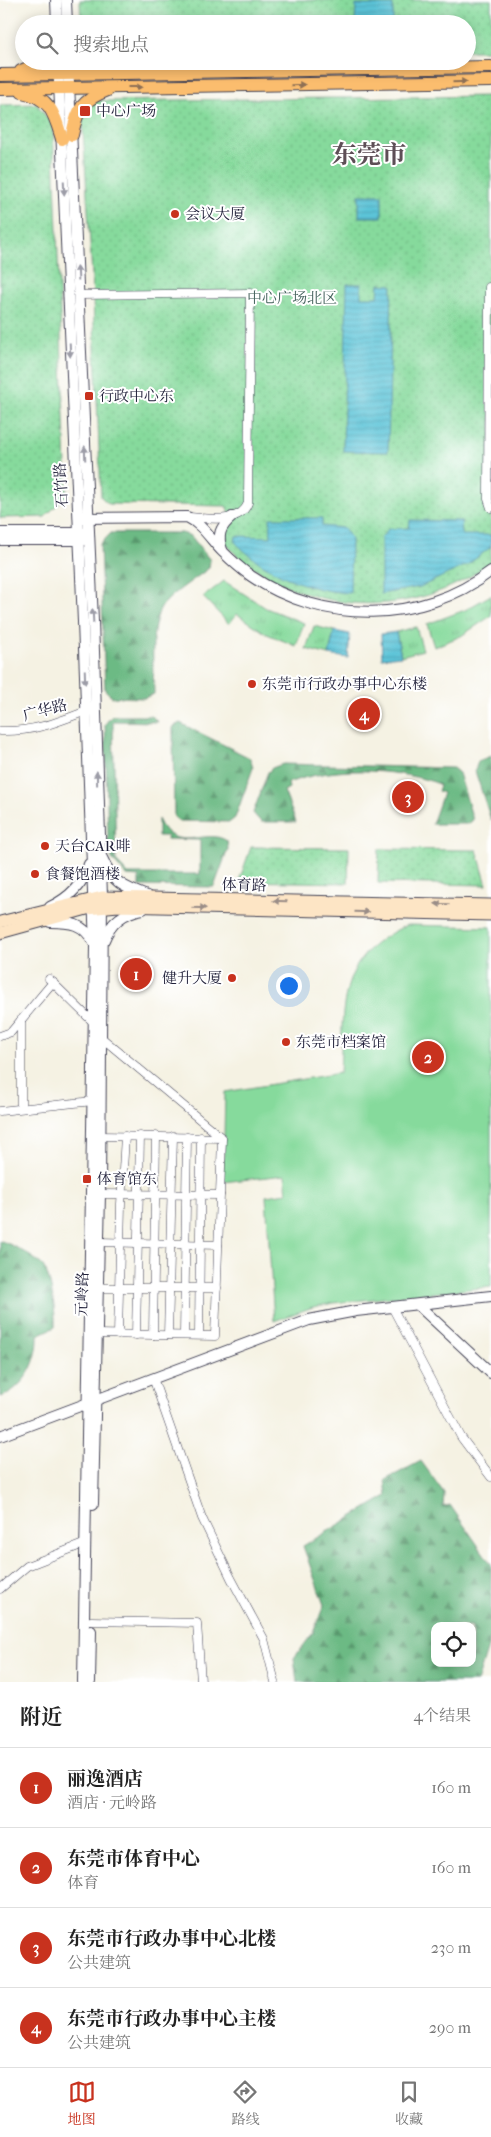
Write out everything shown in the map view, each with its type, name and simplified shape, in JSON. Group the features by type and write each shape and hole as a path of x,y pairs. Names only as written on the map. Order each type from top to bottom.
{"main road":[{"path":"476,67 491,67"},
{"path":"2,75 27,70"},
{"path":"2,75 65,70 112,74 329,70"},
{"path":"101,70 112,74"},
{"path":"2,89 491,81"},
{"path":"67,137 81,106 94,96 114,88"},
{"path":"2,89 32,94 46,101 67,137"},
{"name":"体育路","path":"0,922 40,917 98,903 141,906 150,903 491,905"},
{"name":"体育路","path":"150,903 491,915"},
{"name":"体育路","path":"0,933 40,917"}],"street":[{"path":"56,0 57,15"},
{"path":"66,0 67,15"},
{"name":"石竹路","path":"65,70 64,88 98,903"},
{"name":"石竹路","path":"67,137 80,295 83,518"},
{"path":"491,287 489,287 488,490 491,508"},
{"path":"80,295 250,293 249,497 244,512 225,524 219,534 222,551"},
{"path":"83,518 232,518"},
{"path":"187,518 198,524 222,551 250,575 292,598 316,606 352,612 379,612 422,604 461,589 491,571"},
{"path":"0,533 84,537"},
{"path":"0,540 84,537"},
{"name":"广华路","path":"0,731 30,730 75,717 91,710"},
{"path":"40,917 71,894 86,874 96,855 119,884 150,903"},
{"name":"元岭路","path":"83,1682 86,1543 91,1401 98,1288 100,1194 102,1038 98,903"},
{"path":"40,917 76,924 85,929 99,946 107,932 120,917 150,903"},
{"name":"元岭路","path":"90,1682 93,1101 94,1023 99,946"},
{"path":"0,1036 11,1032 51,980 94,1023"},
{"path":"21,1020 21,1108"},
{"path":"102,1038 222,1138"},
{"path":"0,1111 93,1101"},
{"path":"100,1136 222,1138"},
{"path":"118,1335 125,1136"},
{"path":"136,1335 140,1136"},
{"path":"153,1335 156,1136"},
{"path":"168,1335 173,1136"},
{"path":"184,1335 187,1137"},
{"path":"199,1335 202,1137"},
{"path":"96,1334 216,1336 222,1138"},
{"path":"100,1194 220,1195"},
{"path":"99,1242 218,1245"},
{"path":"98,1288 217,1288"},
{"path":"0,1436 308,1320 331,1314 491,1296"},
{"path":"418,1305 491,1373"},
{"path":"392,1307 461,1437 491,1477"},
{"path":"153,1378 202,1518 231,1578 264,1639 275,1682"},
{"path":"0,1589 27,1566 86,1543"},
{"path":"91,1621 197,1623 201,1682"}],"green space":[{"path":"80,0 491,0 491,51 476,51 476,15 81,15"},
{"name":"中心广场北区","path":"491,96 491,562 465,579 438,592 408,600 378,604 348,603 318,597 289,587 262,573 240,558 230,549 223,538 226,529 235,523 226,506 109,504 101,497 92,275 82,114 96,101"},
{"path":"37,104 53,126 67,495 45,517 0,518 0,105"},
{"path":"111,533 182,533 191,536 210,560 209,568 173,595 163,605 158,614 155,624 153,648 154,694 144,698 112,697 105,690 100,544"},
{"path":"224,581 266,608 304,623 296,646 267,634 237,614 229,624 203,597"},
{"path":"491,595 491,616 461,636 434,647 427,624 465,610"},
{"path":"314,626 334,631 329,655 306,649"},
{"path":"416,627 423,650 401,656 396,632"},
{"path":"112,716 152,716 158,722 113,721 116,861 128,874 200,874 200,840 167,839 167,836 158,836 158,819 165,830 173,836 182,839 218,837 227,841 228,849 214,887 139,886 139,877 127,876 112,859 108,843 105,724"},
{"path":"180,723 250,758 253,768 235,818 230,822 179,821 174,817 173,727"},
{"path":"491,756 491,820 475,771 478,761"},
{"path":"283,764 453,768 459,773 473,820 468,824 432,824 443,793 438,791 440,785 417,777 361,771 323,774 288,783 289,788 284,791 296,822 261,822 253,813 268,772 272,768"},
{"path":"251,847 349,848 348,883 239,881"},
{"path":"379,849 477,850 487,885 378,883"},
{"path":"407,925 491,927 491,1287 334,1303 313,1307 274,1321 266,1196 287,1193 285,1175 223,1182 225,1092 340,1073 344,1005 348,986 355,968 367,952 384,938"},
{"path":"0,1241 23,1251 43,1266 51,1286 55,1327 38,1335 36,1354 29,1372 17,1387 0,1397"},
{"path":"421,1461 444,1493 443,1507 450,1505 491,1564 491,1637 477,1682 297,1682 294,1658 313,1633 324,1605 303,1546 387,1496 385,1480"}],"water":[{"path":"356,5 393,5 393,15 355,15"},
{"path":"359,195 382,195 382,217 359,217"},
{"path":"347,284 361,284 361,297 378,297 379,284 392,285 388,452 343,451"},
{"path":"270,518 322,518 322,526 344,528 351,538 350,593 318,588 288,578 259,562 235,542 236,536 271,537"},
{"path":"410,520 461,521 462,535 491,535 491,547 467,565 420,587 381,594 381,538 388,529 409,528"},
{"path":"334,631 350,634 348,658 329,655"},
{"path":"396,632 401,656 382,658 381,634"}],"place":[{"name":"中心广场","path":"85,111"},
{"name":"会议大厦","path":"175,214"},
{"name":"行政中心东","path":"89,396"},
{"name":"东莞市行政办事中心东楼","path":"252,684"},
{"name":"东莞市行政办事中心主楼","path":"364,714"},
{"name":"东莞市行政办事中心北楼","path":"408,797"},
{"name":"天台CAR啡","path":"45,846"},
{"name":"食餐饱酒楼","path":"35,874"},
{"name":"丽逸酒店","path":"136,974"},
{"name":"健升大厦","path":"232,978"},
{"name":"东莞市档案馆","path":"286,1042"},
{"name":"东莞市体育中心","path":"428,1057"},
{"name":"体育馆东","path":"87,1179"}],"district":[{"name":"东莞市","path":"369,154"}]}
